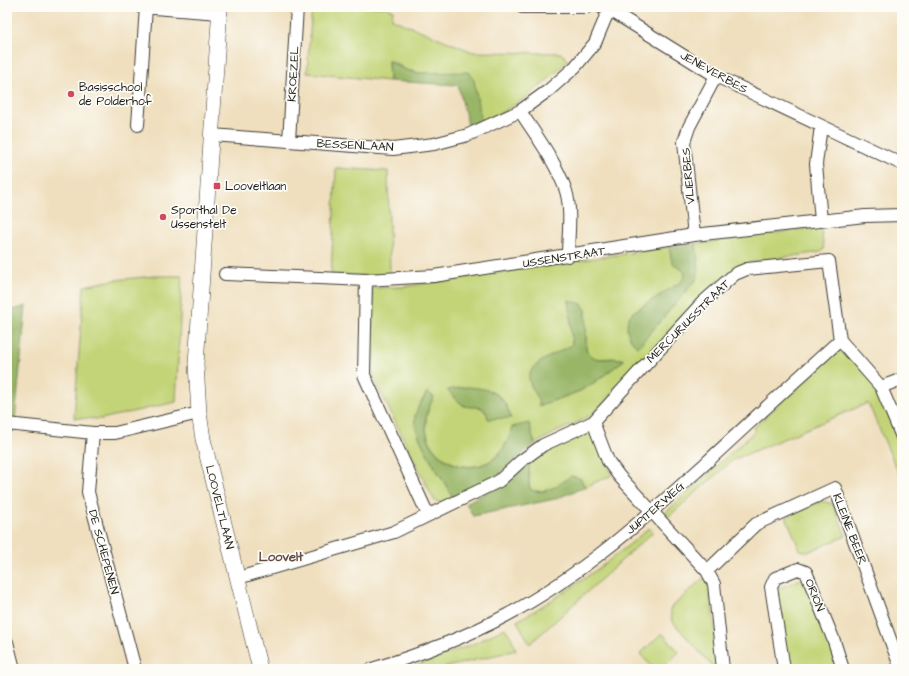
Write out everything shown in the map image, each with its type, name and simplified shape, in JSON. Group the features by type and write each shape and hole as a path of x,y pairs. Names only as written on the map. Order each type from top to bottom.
{"street":[{"path":"141,7 219,10"},
{"path":"138,125 146,7"},
{"name":"KROEZEL","path":"289,141 296,7"},
{"path":"522,7 587,7"},
{"name":"BESSENLAAN","path":"212,135 393,149 428,144 468,135 520,111 549,90 575,67 595,43 607,8"},
{"name":"JENEVERBES","path":"607,8 716,76 902,164"},
{"name":"LOOVELTLAAN","path":"219,10 196,364 199,413 203,439 260,669"},
{"name":"VLIERBES","path":"694,235 684,142 689,126 716,76"},
{"path":"520,111 552,159 566,192 568,211 568,256"},
{"path":"821,126 816,164 821,221"},
{"name":"USSENSTRAAT","path":"225,274 366,280 434,276 694,235 865,216 902,216"},
{"name":"MERCURIUSSTRAAT","path":"238,578 394,532 499,481 521,461 543,445 593,422 702,304 735,274 747,270 829,261 840,340"},
{"path":"366,280 364,375 428,515"},
{"path":"840,340 881,387 902,437"},
{"name":"JUPITERWEG","path":"372,669 428,651 470,634 508,615 586,565 653,512 840,340"},
{"path":"881,387 902,379"},
{"path":"7,424 93,433 115,433 199,413"},
{"path":"593,422 608,461 619,476 707,571 714,584 723,669"},
{"name":"DE SCHEPENEN","path":"93,433 88,492 135,669"},
{"name":"KLEINE BEER","path":"707,571 756,524 835,488 901,669"},
{"name":"ORION","path":"784,669 771,587 775,578 798,569 806,572 834,641 843,669"},
{"path":"7,642 14,669"}],"green space":[{"path":"312,7 385,7 393,10 392,19 473,52 561,53 568,60 550,78 528,96 504,111 481,121 476,98 471,89 425,74 406,70 392,61 388,61 389,81 307,73"},
{"path":"388,61 416,73 469,72 474,80 481,121 468,125 458,85 389,81"},
{"path":"336,168 388,171 390,276 331,275"},
{"path":"817,227 821,229 824,249 821,252 751,262 733,268 600,407 585,419 556,432 535,444 534,440 512,427 502,450 488,462 470,466 453,463 438,453 429,438 426,419 434,397 427,392 417,410 415,424 423,445 453,497 439,503 434,500 376,383 373,372 373,288 402,287 669,247 673,262 685,273 685,276 681,282 633,312 629,317 638,346 696,280 699,270 696,244","holes":["569,300 586,310 586,349 589,354 593,357 602,359 613,358 624,360 595,382 580,391 539,406 539,399 530,384 558,353 573,345","447,390 487,390 503,399 487,414 480,407 464,406"]},
{"path":"696,244 699,270 696,280 638,347 631,339 627,330 630,316 633,312 681,282 684,278 685,275 683,270 672,262 669,247"},
{"path":"154,276 182,276 176,402 101,419 74,418 84,286 115,280"},
{"path":"569,300 582,304 586,310 586,349 589,354 597,359 624,360 595,382 580,391 539,406 529,380 529,374 545,359 572,345"},
{"path":"26,306 15,420 7,420 7,312"},
{"path":"842,348 870,378 884,402 902,452 902,481 868,403 733,460 668,517 665,513 755,431 753,428"},
{"path":"466,387 489,391 500,397 511,418 488,419 487,413 482,408 468,407 464,405 447,390"},
{"path":"427,392 434,397 426,419 428,438 438,454 453,463 470,467 487,463 502,450 512,427 529,423 535,444 494,478 453,497 423,445 415,424 416,414"},
{"path":"593,429 612,475 585,487 580,478 542,491 531,490 529,485 529,461 549,446"},
{"path":"529,461 529,485 531,490 547,490 557,486 571,476 580,478 585,487 555,499 473,516 466,503 511,479"},
{"path":"822,501 833,504 846,536 808,552 800,550 786,517"},
{"path":"649,528 653,532 530,644 517,621 585,578 618,554"},
{"path":"804,578 839,669 786,669 775,590"},
{"path":"702,579 708,579 720,664 712,666 672,621 670,609"},
{"path":"505,628 511,637 516,650 439,669 408,669 473,644"},
{"path":"662,633 679,652 662,669 654,669 640,654"}],"place":[{"name":"Basisschool de Polderhof","path":"71,94"},
{"name":"Looveltlaan","path":"217,186"},
{"name":"Sporthal De Ussenstelt","path":"163,217"}],"district":[{"name":"Loovelt","path":"281,556"}]}
